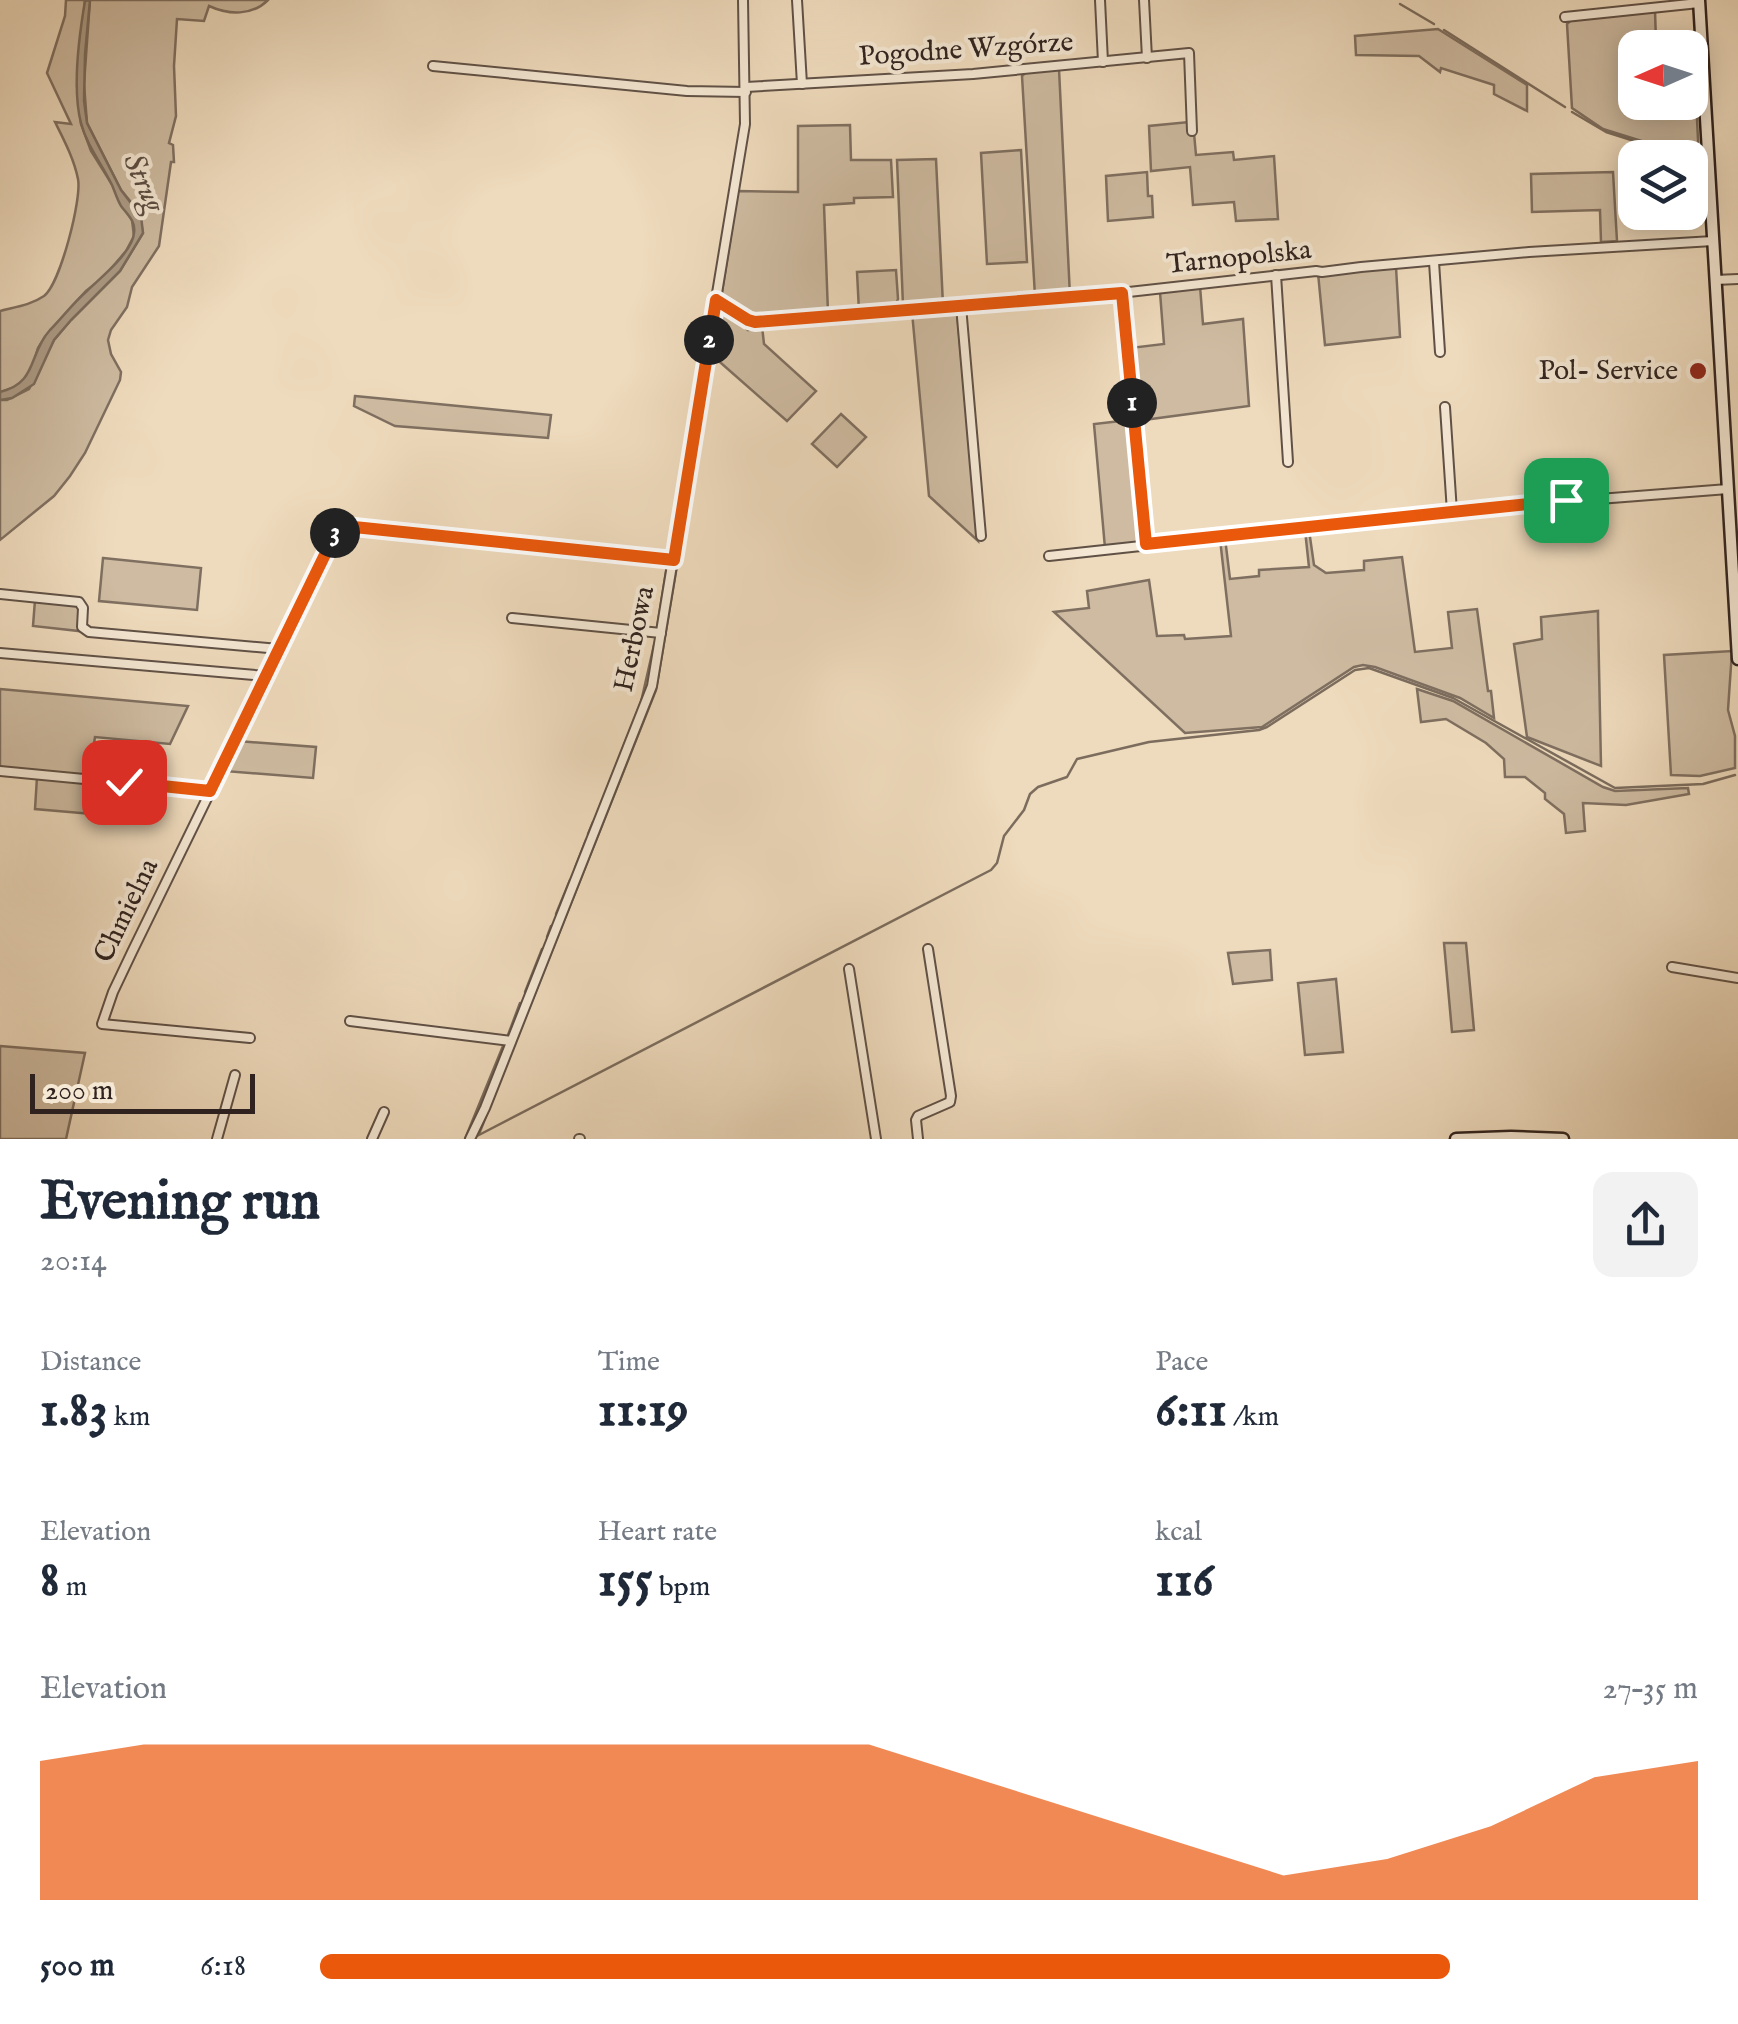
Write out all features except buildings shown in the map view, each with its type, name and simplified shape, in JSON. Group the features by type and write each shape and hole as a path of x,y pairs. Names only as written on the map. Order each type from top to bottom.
{"street":[{"name":"Herbowa","path":"470,1139 647,701 662,633 745,124 743,0"},
{"path":"796,0 802,84"},
{"path":"1100,0 1104,62"},
{"path":"1144,0 1148,58"},
{"path":"1565,17 1646,4 1699,2 1738,658"},
{"name":"Pogodne Wzgórze","path":"433,66 687,91 746,90 1189,53 1192,131"},
{"name":"Tarnopolska","path":"716,300 755,322 1122,293 1562,249 1713,242"},
{"path":"1434,262 1440,352"},
{"path":"1276,275 1288,462"},
{"path":"1715,280 1738,280"},
{"path":"1122,293 1146,544"},
{"path":"961,306 980,536"},
{"path":"1445,407 1452,512"},
{"path":"1049,556 1566,500 1728,489"},
{"name":"Chmielna","path":"250,1038 102,1024 113,992 335,534 345,527 674,560"},
{"path":"0,594 79,602 83,608 82,627 89,632 279,649"},
{"path":"512,618 662,633"},
{"path":"0,652 266,676"},
{"path":"0,771 210,791"},
{"path":"918,1139 918,1116 946,1106 951,1096 928,948"},
{"path":"1672,967 1738,978"},
{"path":"849,969 876,1139"},
{"path":"350,1021 512,1041"},
{"path":"218,1139 236,1076"},
{"path":"372,1139 384,1112"},
{"path":"1456,1139 1562,1139"}],"shaded area":[{"path":"66,0 85,0 77,86 81,124 91,151 132,220 134,236 104,277 49,332 25,379 0,392 0,311 34,302 50,288 63,259 77,204 78,179 55,122 71,124 47,73 65,16"},
{"path":"90,0 268,0 255,9 240,12 209,6 204,21 177,19 176,116 169,143 173,145 174,162 159,246 132,287 127,307 108,340 121,372 120,380 70,476 54,496 0,540 0,400 29,389 54,340 120,271 143,233 139,212 121,190 87,123 84,84"},
{"path":"90,0 85,54 87,123 121,190 141,216 143,233 120,271 54,340 34,384 12,398 0,400 0,392 12,388 27,375 43,339 122,256 134,233 132,221 87,139 78,109 79,46 85,1"},
{"path":"1655,11 1656,30 1618,30 1618,120 1697,120 1698,140 1638,140 1603,129 1572,108 1567,24 1571,20"},
{"path":"1438,29 1527,85 1527,111 1494,94 1494,85 1441,68 1440,72 1419,56 1356,55 1355,36"},
{"path":"1059,69 1070,296 1039,299 1035,296 1022,76 1026,72"},
{"path":"1189,122 1196,155 1233,152 1234,160 1274,156 1278,219 1236,221 1234,202 1193,205 1190,167 1151,171 1149,126"},
{"path":"850,125 851,160 891,160 893,197 854,198 854,203 824,205 828,313 752,316 721,298 738,191 798,192 798,126"},
{"path":"1021,150 1027,262 987,264 981,153"},
{"path":"936,159 943,305 906,308 897,160"},
{"path":"1147,172 1153,217 1108,221 1106,176"},
{"path":"1613,172 1617,241 1601,242 1600,210 1532,212 1531,174"},
{"path":"1396,267 1400,337 1325,345 1318,273"},
{"path":"896,270 895,306 859,311 857,272"},
{"path":"1200,286 1203,324 1243,319 1249,406 1136,421 1130,348 1164,344 1160,292"},
{"path":"722,307 748,330 762,326 764,344 816,391 787,421 713,356"},
{"path":"912,312 957,312 978,541 929,496"},
{"path":"355,396 551,415 548,438 395,426 354,406"},
{"path":"841,414 866,437 837,467 812,444"},
{"path":"1130,420 1142,538 1136,545 1105,548 1094,424"},
{"path":"1305,530 1309,530 1314,565 1326,573 1364,570 1364,561 1402,557 1415,652 1452,648 1448,612 1477,609 1494,718 1460,698 1363,665 1354,667 1262,727 1185,733 1054,612 1089,608 1087,591 1149,580 1157,636 1231,636 1220,539 1225,538 1230,579 1259,576 1259,570 1309,567"},
{"path":"103,558 201,568 197,610 99,601"},
{"path":"35,600 79,604 79,631 33,626"},
{"path":"1598,611 1601,766 1527,737 1514,644 1542,639 1541,617"},
{"path":"1732,651 1728,710 1735,736 1735,768 1700,776 1671,775 1664,655"},
{"path":"0,689 188,706 170,744 95,737 89,776 0,768"},
{"path":"1417,689 1453,701 1603,787 1615,791 1688,788 1689,794 1626,805 1583,803 1585,831 1566,833 1564,814 1525,777 1505,777 1504,759 1486,743 1446,719 1421,722"},
{"path":"238,741 316,747 313,778 224,771"},
{"path":"37,777 118,785 115,816 35,809"},
{"path":"1444,943 1466,943 1474,1030 1452,1032"},
{"path":"1270,950 1272,980 1233,984 1228,953"},
{"path":"1336,979 1343,1052 1305,1055 1298,983"},
{"path":"0,1046 85,1053 66,1139 0,1139"}],"waterway":[{"path":"1400,4 1434,24"},
{"path":"1444,30 1565,107"},
{"path":"1572,112 1606,132 1631,140"},
{"path":"479,1134 656,690 717,329"},
{"path":"690,423 706,330"},
{"path":"687,442 688,435"},
{"path":"676,514 685,454"},
{"path":"669,553 674,526"},
{"path":"657,628 667,565"},
{"path":"598,811 641,702 654,645"},
{"path":"477,1136 991,870 997,863 1004,836 1024,810 1030,794 1038,787 1067,777 1077,759 1149,742 1259,730 1355,670 1369,668 1453,698 1615,788 1703,784 1735,775"},
{"path":"588,834 593,822"},
{"path":"575,868 586,840"},
{"path":"556,914 570,880"},
{"path":"547,937 551,926"},
{"path":"525,992 542,949"},
{"path":"508,1035 520,1003"},
{"path":"465,1139 503,1046"}],"place":[{"name":"Pol- Service","path":"1698,371"}],"route":[{"path":"124,782 210,791 341,528 674,560 716,300 755,322 1122,293 1146,544 1566,500"}],"water label":[{"name":"Strug","path":"143,183"}]}
